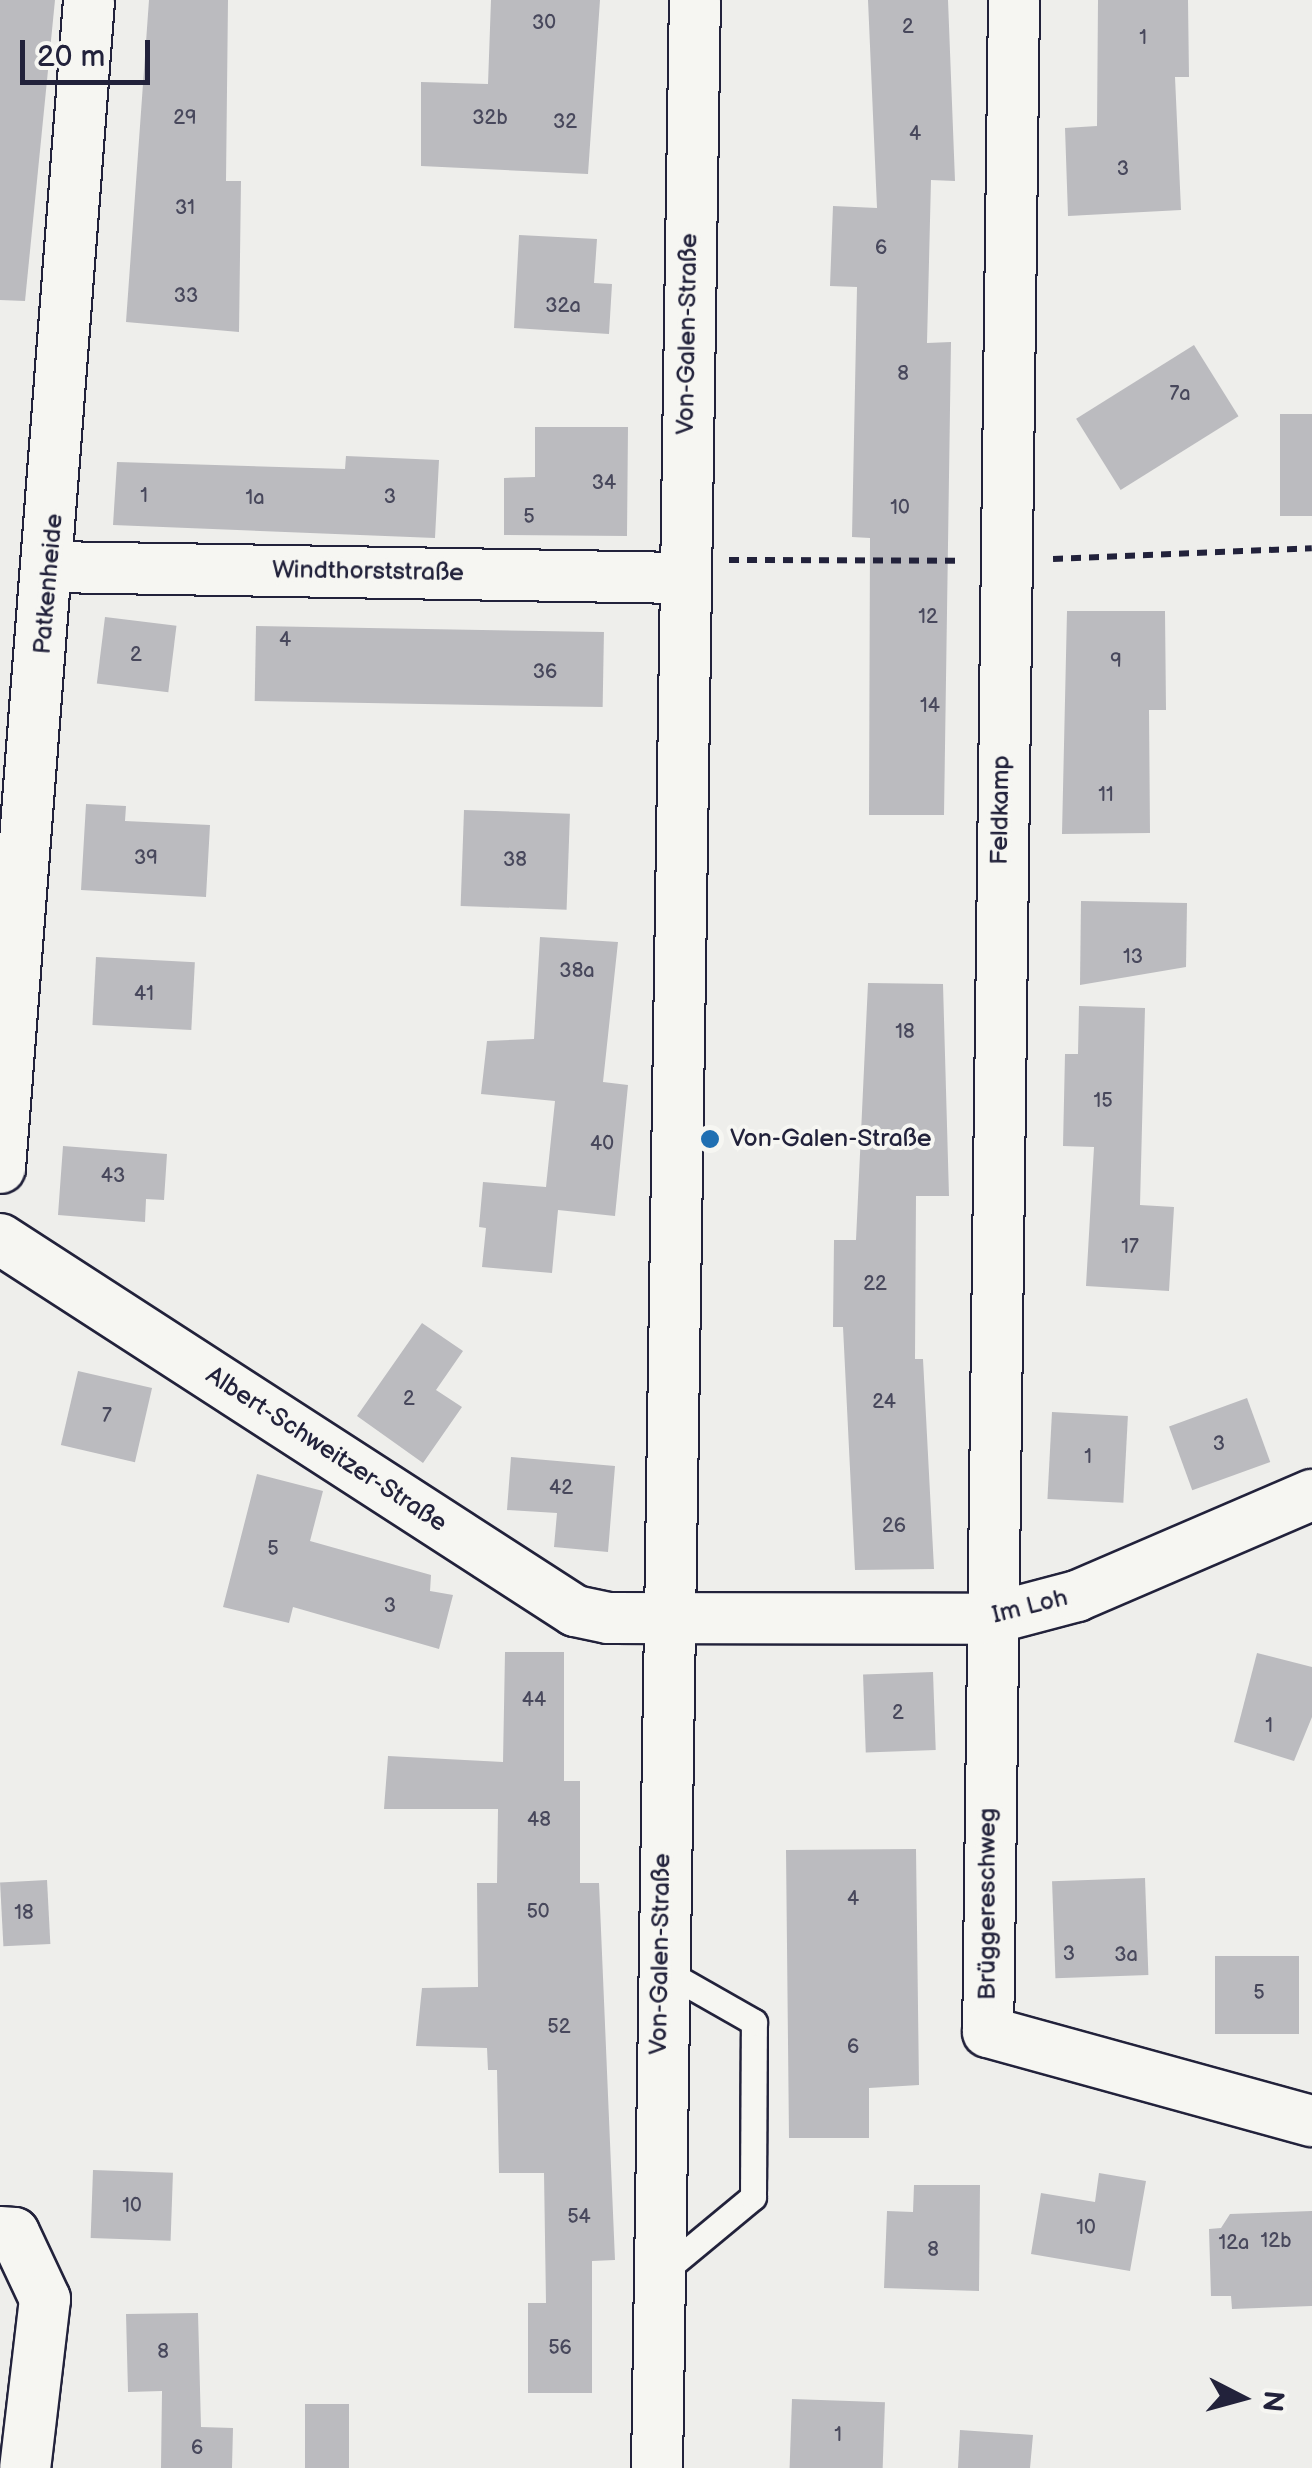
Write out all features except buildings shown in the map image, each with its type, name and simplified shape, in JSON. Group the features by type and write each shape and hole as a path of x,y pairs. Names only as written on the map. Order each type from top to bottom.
{"street":[{"name":"Patkenheide","path":"0,1168 16,778 52,567 88,0"},
{"name":"Von-Galen-Straße","path":"658,2468 660,1968 694,0"},
{"name":"Feldkamp","path":"990,1619 1014,0"},
{"name":"Windthorststraße","path":"52,567 684,578"},
{"name":"Albert-Schweitzer-Straße","path":"0,1239 575,1612 666,1618"},
{"name":"Im Loh","path":"666,1618 990,1619 1078,1596 1312,1495"},
{"name":"Brüggereschweg","path":"990,1619 988,2032 1312,2121"},
{"path":"0,2232 14,2232 45,2299 25,2468"}],"lane":[{"path":"659,2275 754,2198 754,2022 660,1968"}],"place":[{"name":"Von-Galen-Straße","path":"710,1139"}]}
